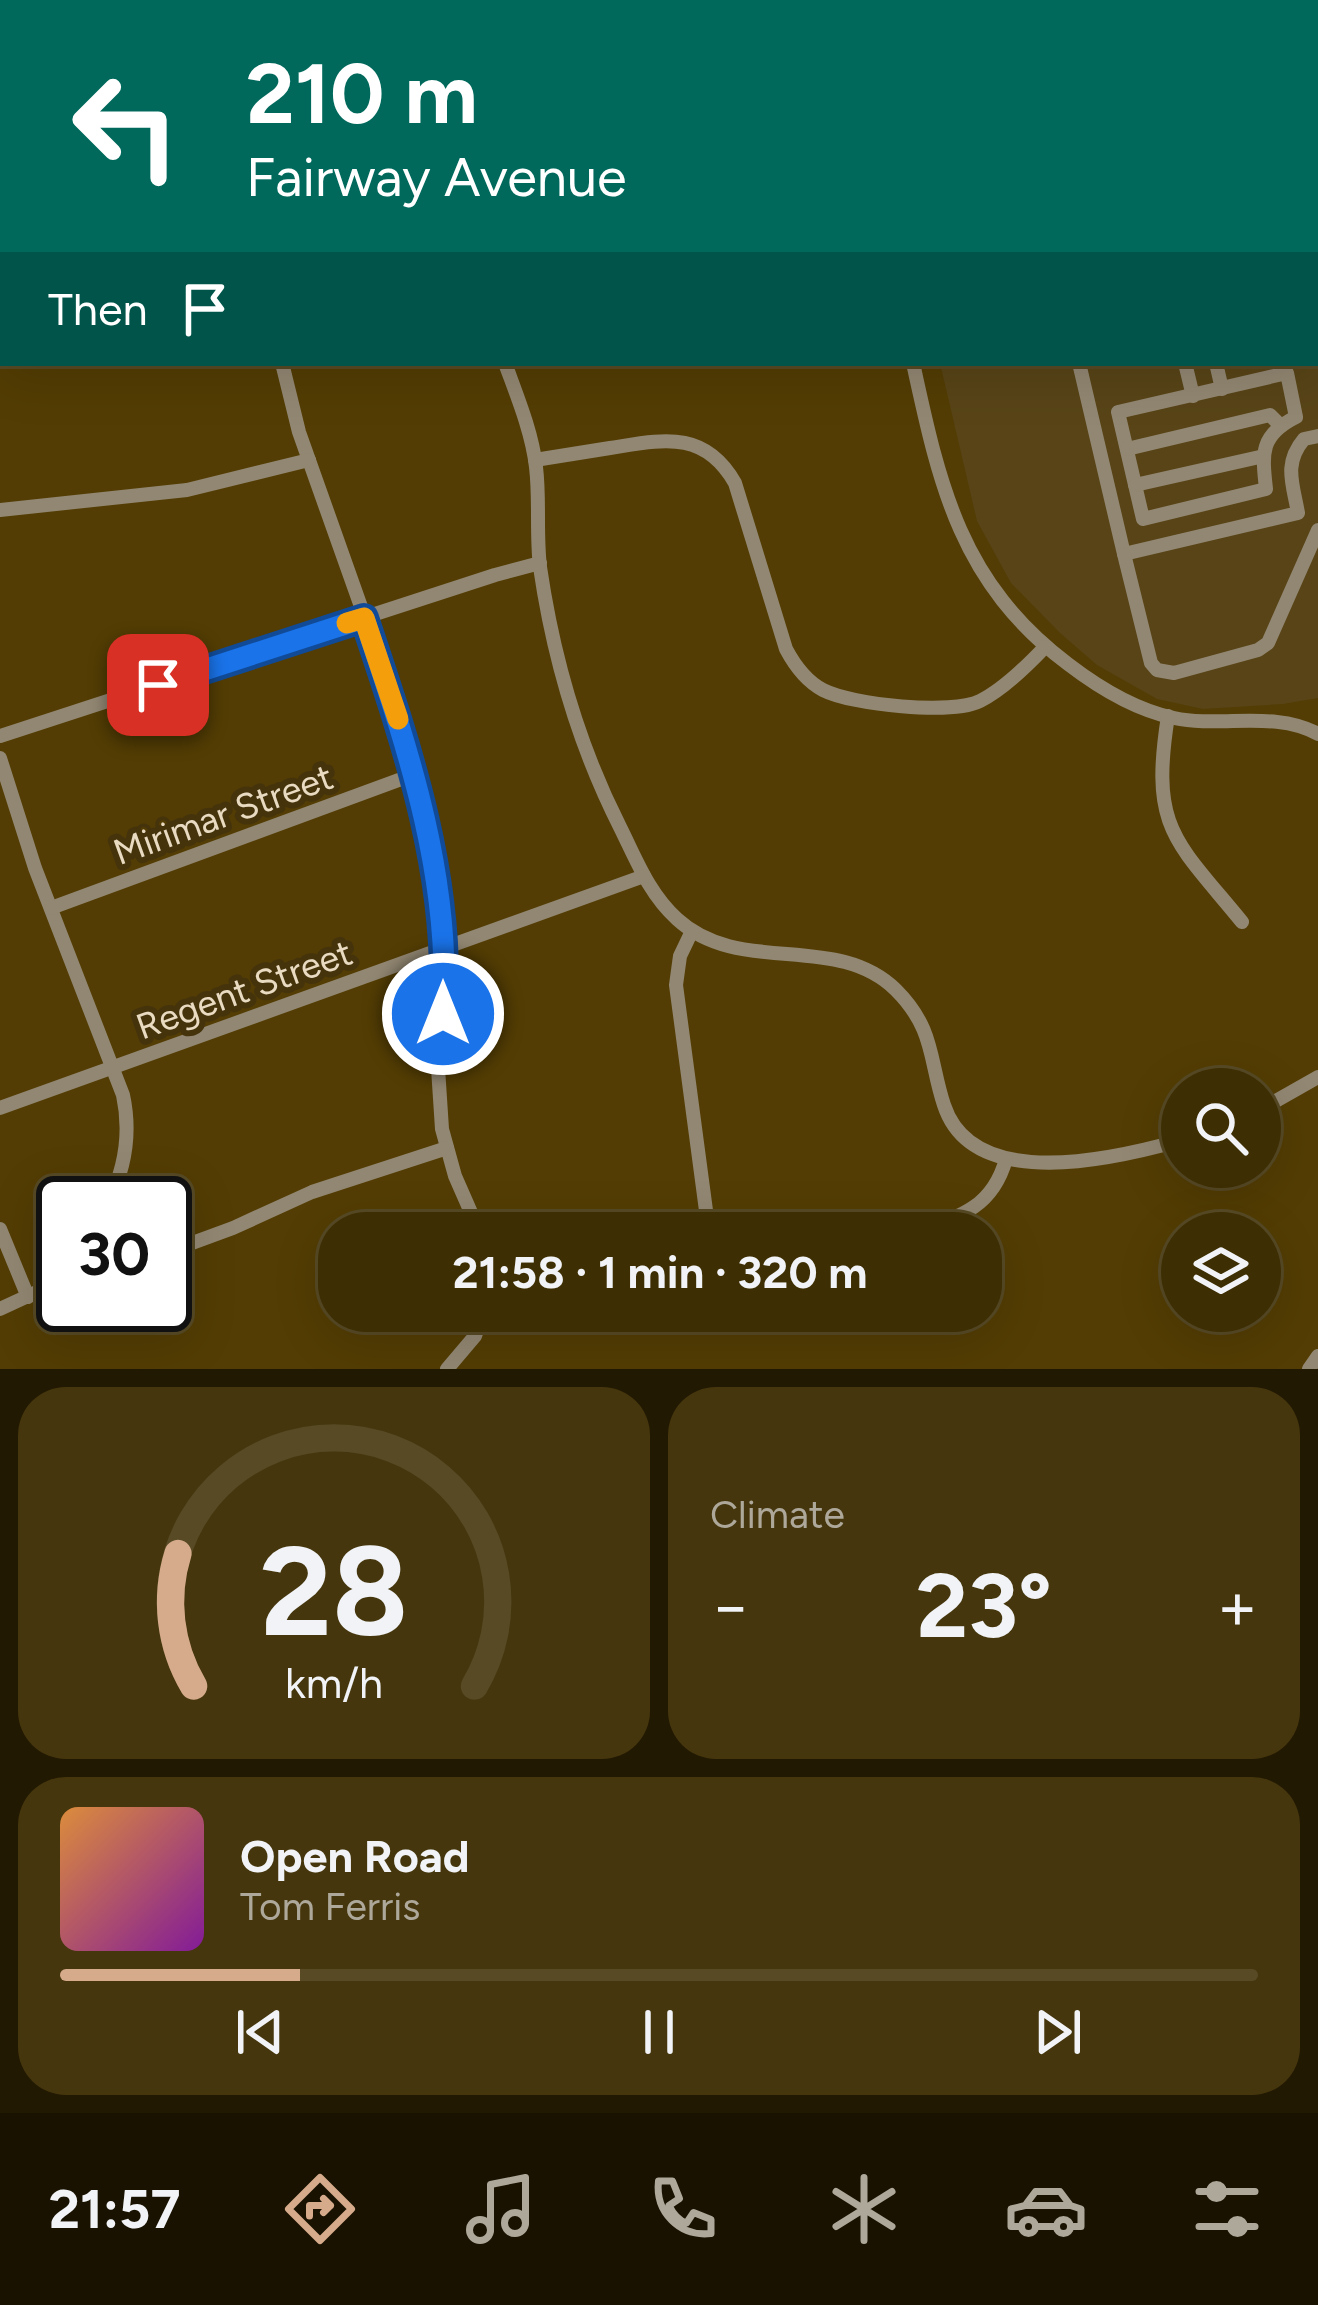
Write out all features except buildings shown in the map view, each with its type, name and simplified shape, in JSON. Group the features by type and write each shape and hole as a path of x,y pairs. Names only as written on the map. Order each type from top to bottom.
{"street":[{"path":"283,366 309,460 415,774 432,849 445,984 439,1096 446,1148 471,1212"},
{"path":"506,366 535,460 540,563 561,666 584,746 644,876 667,909 692,931 722,946 832,959 884,980 907,1002 926,1035 944,1106 955,1125 972,1142 1006,1160 1075,1161 1161,1146"},
{"path":"915,366 959,533 999,597 1045,647 1116,695 1168,716 1290,722 1318,734"},
{"path":"1080,366 1156,670 1174,674 1268,643 1318,528 1298,513 1291,475 1292,458 1304,439 1318,436"},
{"path":"1186,366 1193,396"},
{"path":"1217,366 1222,388"},
{"path":"1287,368 1296,417 1265,443 1266,489 1143,518 1118,412 1222,388 1287,368"},
{"path":"1127,449 1270,416 1281,426"},
{"path":"535,460 669,440 696,445 718,460 735,483 786,649 800,671 825,691 859,700 960,708 992,694 1045,647"},
{"path":"1135,485 1264,456"},
{"path":"0,510 187,490 309,460"},
{"path":"1124,554 1298,513"},
{"path":"0,736 540,563"},
{"path":"1168,716 1160,769 1166,814 1190,862 1242,922"},
{"path":"0,758 126,1107 124,1161 118,1176"},
{"name":"Mirimar Street","path":"51,908 415,774"},
{"name":"Regent Street","path":"0,1108 644,876"},
{"path":"692,931 680,956 676,985 706,1212"},
{"path":"1281,1098 1318,1077"},
{"path":"192,1243 312,1192 446,1148"},
{"path":"967,1212 992,1192 1006,1160"},
{"path":"0,1229 28,1297"},
{"path":"0,1309 36,1292"},
{"path":"447,1369 476,1332"},
{"path":"1309,1369 1318,1356"}],"shaded area":[{"path":"941,366 1318,366 1318,698 1203,709 1157,699 1097,665 1060,633 1011,583 977,521"}],"slow traffic":[{"path":"347,623 364,618 398,719"}],"route":[{"path":"158,685 364,618 424,807 438,892 443,1014"}]}
